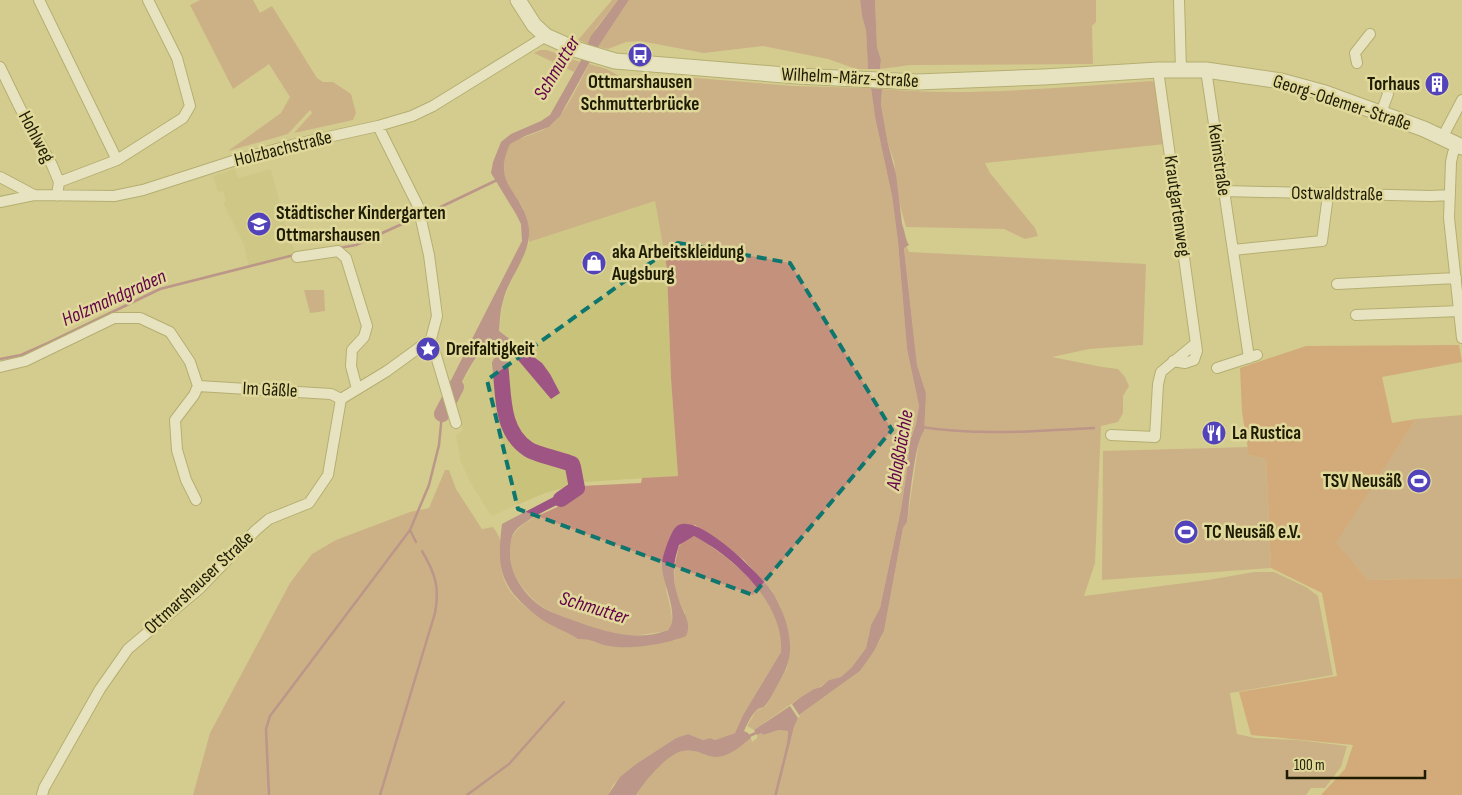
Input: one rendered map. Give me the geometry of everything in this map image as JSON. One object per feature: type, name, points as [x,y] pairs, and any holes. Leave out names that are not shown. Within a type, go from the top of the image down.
[{"type":"street","points":[[39,0],[117,160]]},
{"type":"street","points":[[57,196],[59,182],[117,160],[182,118],[190,106],[177,58],[148,0]]},
{"type":"street","points":[[518,0],[534,25],[546,36]]},
{"type":"street","points":[[1179,0],[1181,70]]},
{"type":"street","points":[[1357,64],[1355,54],[1370,34]]},
{"type":"street","name":"Wilhelm-März-Straße","points":[[546,36],[574,49],[606,59],[637,64],[796,76],[896,81],[983,80],[1158,70]]},
{"type":"street","name":"Holzbachstraße","points":[[0,202],[34,195],[114,196],[143,190],[236,160],[412,116],[433,106],[546,36]]},
{"type":"street","name":"Hohlweg","points":[[0,67],[52,165],[59,182]]},
{"type":"street","name":"Georg-Odemer-Straße","points":[[1158,70],[1206,70],[1260,77],[1300,86],[1424,129],[1460,146]]},
{"type":"street","name":"Krautgartenweg","points":[[1111,435],[1155,437],[1161,372],[1196,343],[1158,70]]},
{"type":"street","name":"Keimstraße","points":[[1206,70],[1233,250],[1253,356],[1217,368]]},
{"type":"street","points":[[1381,113],[1388,94],[1386,87]]},
{"type":"street","points":[[1442,138],[1462,100]]},
{"type":"street","points":[[378,126],[418,206],[429,255],[437,316],[431,339],[456,424]]},
{"type":"street","points":[[1460,146],[1453,153],[1451,162],[1450,234],[1462,338]]},
{"type":"street","points":[[0,177],[34,195]]},
{"type":"street","name":"Ostwaldstraße","points":[[1224,191],[1450,195]]},
{"type":"street","points":[[1233,250],[1322,241],[1328,194]]},
{"type":"street","points":[[296,257],[338,251],[346,258],[367,326],[364,337],[352,350],[351,366],[357,389]]},
{"type":"street","points":[[1337,284],[1456,278]]},
{"type":"street","points":[[1356,316],[1460,312]]},
{"type":"street","points":[[0,367],[25,361],[114,318],[140,318],[170,332],[190,362],[198,386],[194,395],[175,420],[177,450],[186,480],[196,500]]},
{"type":"street","points":[[341,399],[387,371],[431,339]]},
{"type":"street","name":"Im Gäßle","points":[[198,386],[331,394],[341,399]]},
{"type":"street","name":"Ottmarshauser Straße","points":[[42,795],[44,788],[100,689],[128,649],[199,589],[269,519],[309,503],[328,475],[341,399]]},
{"type":"highlighted area","points":[[678,243],[790,263],[892,430],[753,595],[518,509],[487,380]]},
{"type":"shaded area","points":[[200,0],[253,0],[260,13],[272,6],[317,78],[323,82],[333,82],[351,94],[356,113],[353,120],[294,133],[312,113],[310,110],[288,134],[228,151],[281,113],[290,97],[269,64],[233,89],[190,5]]},
{"type":"shaded area","points":[[612,0],[618,0],[596,28],[589,44],[578,40]]},
{"type":"shaded area","points":[[618,0],[629,0],[598,47],[560,116],[549,127],[510,144],[505,158],[504,170],[506,180],[526,216],[529,239],[527,248],[506,292],[501,308],[499,331],[542,363],[560,393],[551,399],[518,360],[500,343],[505,384],[500,385],[495,348],[492,342],[474,360],[453,399],[449,384],[522,241],[521,224],[491,173],[501,142],[511,134],[550,115],[580,62],[591,36]]},
{"type":"shaded area","points":[[629,0],[860,0],[866,29],[868,69],[856,69],[828,59],[763,46],[704,53],[640,41],[626,42],[608,49],[598,47]]},
{"type":"shaded area","points":[[860,0],[875,0],[877,47],[881,60],[880,69],[868,69],[866,30]]},
{"type":"shaded area","points":[[875,0],[1096,0],[1096,22],[1092,26],[1093,64],[911,65],[880,69],[881,60],[877,47]]},
{"type":"shaded area","points":[[540,50],[547,50],[580,62],[574,72],[534,53]]},
{"type":"shaded area","points":[[589,64],[607,69],[626,80],[640,83],[648,83],[671,76],[794,86],[871,88],[875,117],[892,196],[907,349],[919,406],[916,424],[910,441],[901,509],[880,608],[871,625],[866,648],[852,667],[841,677],[829,680],[814,689],[754,730],[747,726],[756,711],[766,706],[787,668],[790,652],[789,641],[781,608],[772,591],[744,560],[695,525],[679,525],[666,583],[672,622],[671,627],[660,632],[623,635],[602,631],[553,613],[535,601],[523,588],[510,563],[509,547],[514,534],[522,525],[571,500],[581,491],[581,486],[641,483],[642,478],[678,476],[671,379],[667,269],[655,201],[529,242],[526,216],[505,176],[503,164],[509,144],[549,127],[555,122],[571,98]]},
{"type":"shaded area","points":[[1152,81],[1157,85],[1165,144],[985,163],[990,173],[1035,228],[1038,236],[1025,239],[1004,229],[906,227],[899,202],[894,161],[888,144],[881,105],[882,89],[983,92]]},
{"type":"shaded area","points":[[871,88],[882,89],[881,105],[896,174],[902,224],[909,245],[904,248],[917,365],[926,393],[924,431],[915,459],[907,522],[903,528],[884,631],[874,651],[860,671],[799,715],[792,704],[814,689],[821,687],[829,680],[841,677],[852,667],[866,648],[871,625],[880,608],[901,509],[910,441],[916,424],[919,406],[907,349],[892,196],[875,117]]},
{"type":"shaded area","name":"Städtischer Kindergarten Ottmarshausen","points":[[235,169],[238,178],[271,169],[295,254],[249,267],[244,245],[223,203],[226,201],[223,191],[218,192],[213,176]]},
{"type":"shaded area","points":[[655,201],[667,269],[671,379],[678,476],[584,482],[545,493],[491,516],[470,482],[461,462],[456,436],[463,430],[453,399],[476,359],[485,347],[493,342],[505,384],[499,342],[518,360],[551,398],[550,374],[536,358],[499,331],[503,300],[529,242]]},
{"type":"shaded area","points":[[904,247],[907,247],[909,252],[1146,264],[1143,345],[1089,349],[1052,357],[1118,369],[1125,377],[1129,386],[1123,396],[1123,413],[1118,422],[1101,426],[1095,563],[1084,596],[1254,572],[1274,572],[1306,587],[1318,596],[1333,675],[1230,693],[1237,734],[1255,738],[1298,740],[1347,746],[1341,767],[1325,788],[1311,788],[1306,795],[777,795],[794,727],[800,717],[799,715],[860,671],[884,631],[903,528],[907,522],[926,393],[917,365]]},
{"type":"shaded area","points":[[304,290],[324,290],[325,311],[310,313]]},
{"type":"shaded area","points":[[1459,345],[1462,362],[1382,377],[1392,423],[1416,419],[1336,543],[1368,580],[1462,578],[1462,795],[1321,795],[1345,769],[1353,745],[1251,735],[1239,692],[1337,676],[1322,593],[1271,568],[1266,459],[1249,455],[1242,412],[1240,368],[1306,346]]},
{"type":"shaded area","name":"TSV Neusäß","points":[[1462,415],[1462,578],[1368,580],[1335,543],[1416,419]]},
{"type":"shaded area","name":"TC Neusäß e.V.","points":[[1249,447],[1249,455],[1266,459],[1271,568],[1102,580],[1103,451]]},
{"type":"shaded area","points":[[445,470],[449,470],[456,489],[482,529],[493,527],[497,534],[500,540],[503,577],[513,594],[524,606],[554,626],[589,640],[605,645],[626,647],[676,640],[685,613],[675,585],[675,562],[680,545],[685,540],[694,536],[716,550],[744,573],[767,601],[775,616],[780,634],[781,652],[743,715],[735,733],[715,740],[710,738],[703,740],[688,734],[676,738],[636,764],[613,785],[608,795],[193,795],[210,733],[290,583],[312,554],[336,540],[410,512],[429,508]]},
{"type":"shaded area","points":[[581,486],[581,491],[576,496],[528,520],[513,535],[510,552],[514,574],[521,586],[538,605],[559,615],[609,632],[645,635],[668,630],[671,624],[672,607],[662,561],[673,531],[684,524],[696,527],[711,535],[727,546],[756,573],[777,600],[786,621],[789,636],[790,653],[786,669],[767,704],[758,709],[744,731],[751,738],[732,752],[721,757],[690,751],[677,753],[657,769],[636,795],[608,795],[620,777],[636,764],[676,738],[688,734],[703,740],[710,738],[715,740],[735,733],[743,715],[781,652],[780,634],[774,616],[754,584],[725,556],[694,536],[679,545],[674,568],[676,590],[688,623],[686,636],[648,646],[617,647],[586,639],[578,639],[542,619],[525,606],[509,587],[504,577],[500,554],[502,524],[567,490]]},
{"type":"shaded area","points":[[790,706],[798,718],[777,795],[774,795],[787,743],[788,731],[779,730],[757,735],[754,730]]},
{"type":"shaded area","points":[[779,730],[788,731],[787,743],[774,795],[636,795],[656,769],[676,753],[690,751],[721,757],[732,752],[751,738],[752,742],[761,733],[763,735]]},
{"type":"waterway","name":"Holzmahdgraben","points":[[426,214],[497,180]]},
{"type":"waterway","name":"Holzmahdgraben","points":[[339,248],[356,245],[413,219]]},
{"type":"waterway","name":"Holzmahdgraben","points":[[0,359],[21,355],[160,289],[294,255]]},
{"type":"waterway","points":[[500,364],[505,411],[512,432],[531,451],[572,464]]},
{"type":"waterway","points":[[442,414],[456,387]]},
{"type":"waterway","points":[[269,795],[266,729],[270,716],[410,530],[429,485],[439,445],[442,414]]},
{"type":"waterway","points":[[921,427],[986,432],[1094,428]]},
{"type":"waterway","name":"Schmutter","points":[[561,499],[577,488],[573,467]]},
{"type":"waterway","points":[[410,530],[416,542]]},
{"type":"waterway","points":[[380,795],[435,613],[437,588],[433,573],[422,551]]},
{"type":"waterway","points":[[467,795],[509,764],[564,702]]},
{"type":"waterway","name":"Ablaßbächle","points":[[747,737],[758,732]]},
{"type":"place","name":"Ottmarshausen Schmutterbrücke","points":[[640,55]]},
{"type":"place","name":"Torhaus","points":[[1437,84]]},
{"type":"place","name":"Städtischer Kindergarten Ottmarshausen","points":[[259,224]]},
{"type":"place","name":"aka Arbeitskleidung Augsburg","points":[[594,263]]},
{"type":"place","name":"Dreifaltigkeit","points":[[428,349]]},
{"type":"place","name":"La Rustica","points":[[1214,433]]},
{"type":"place","name":"TSV Neusäß","points":[[1419,481]]},
{"type":"place","name":"TC Neusäß e.V.","points":[[1186,532]]}]
